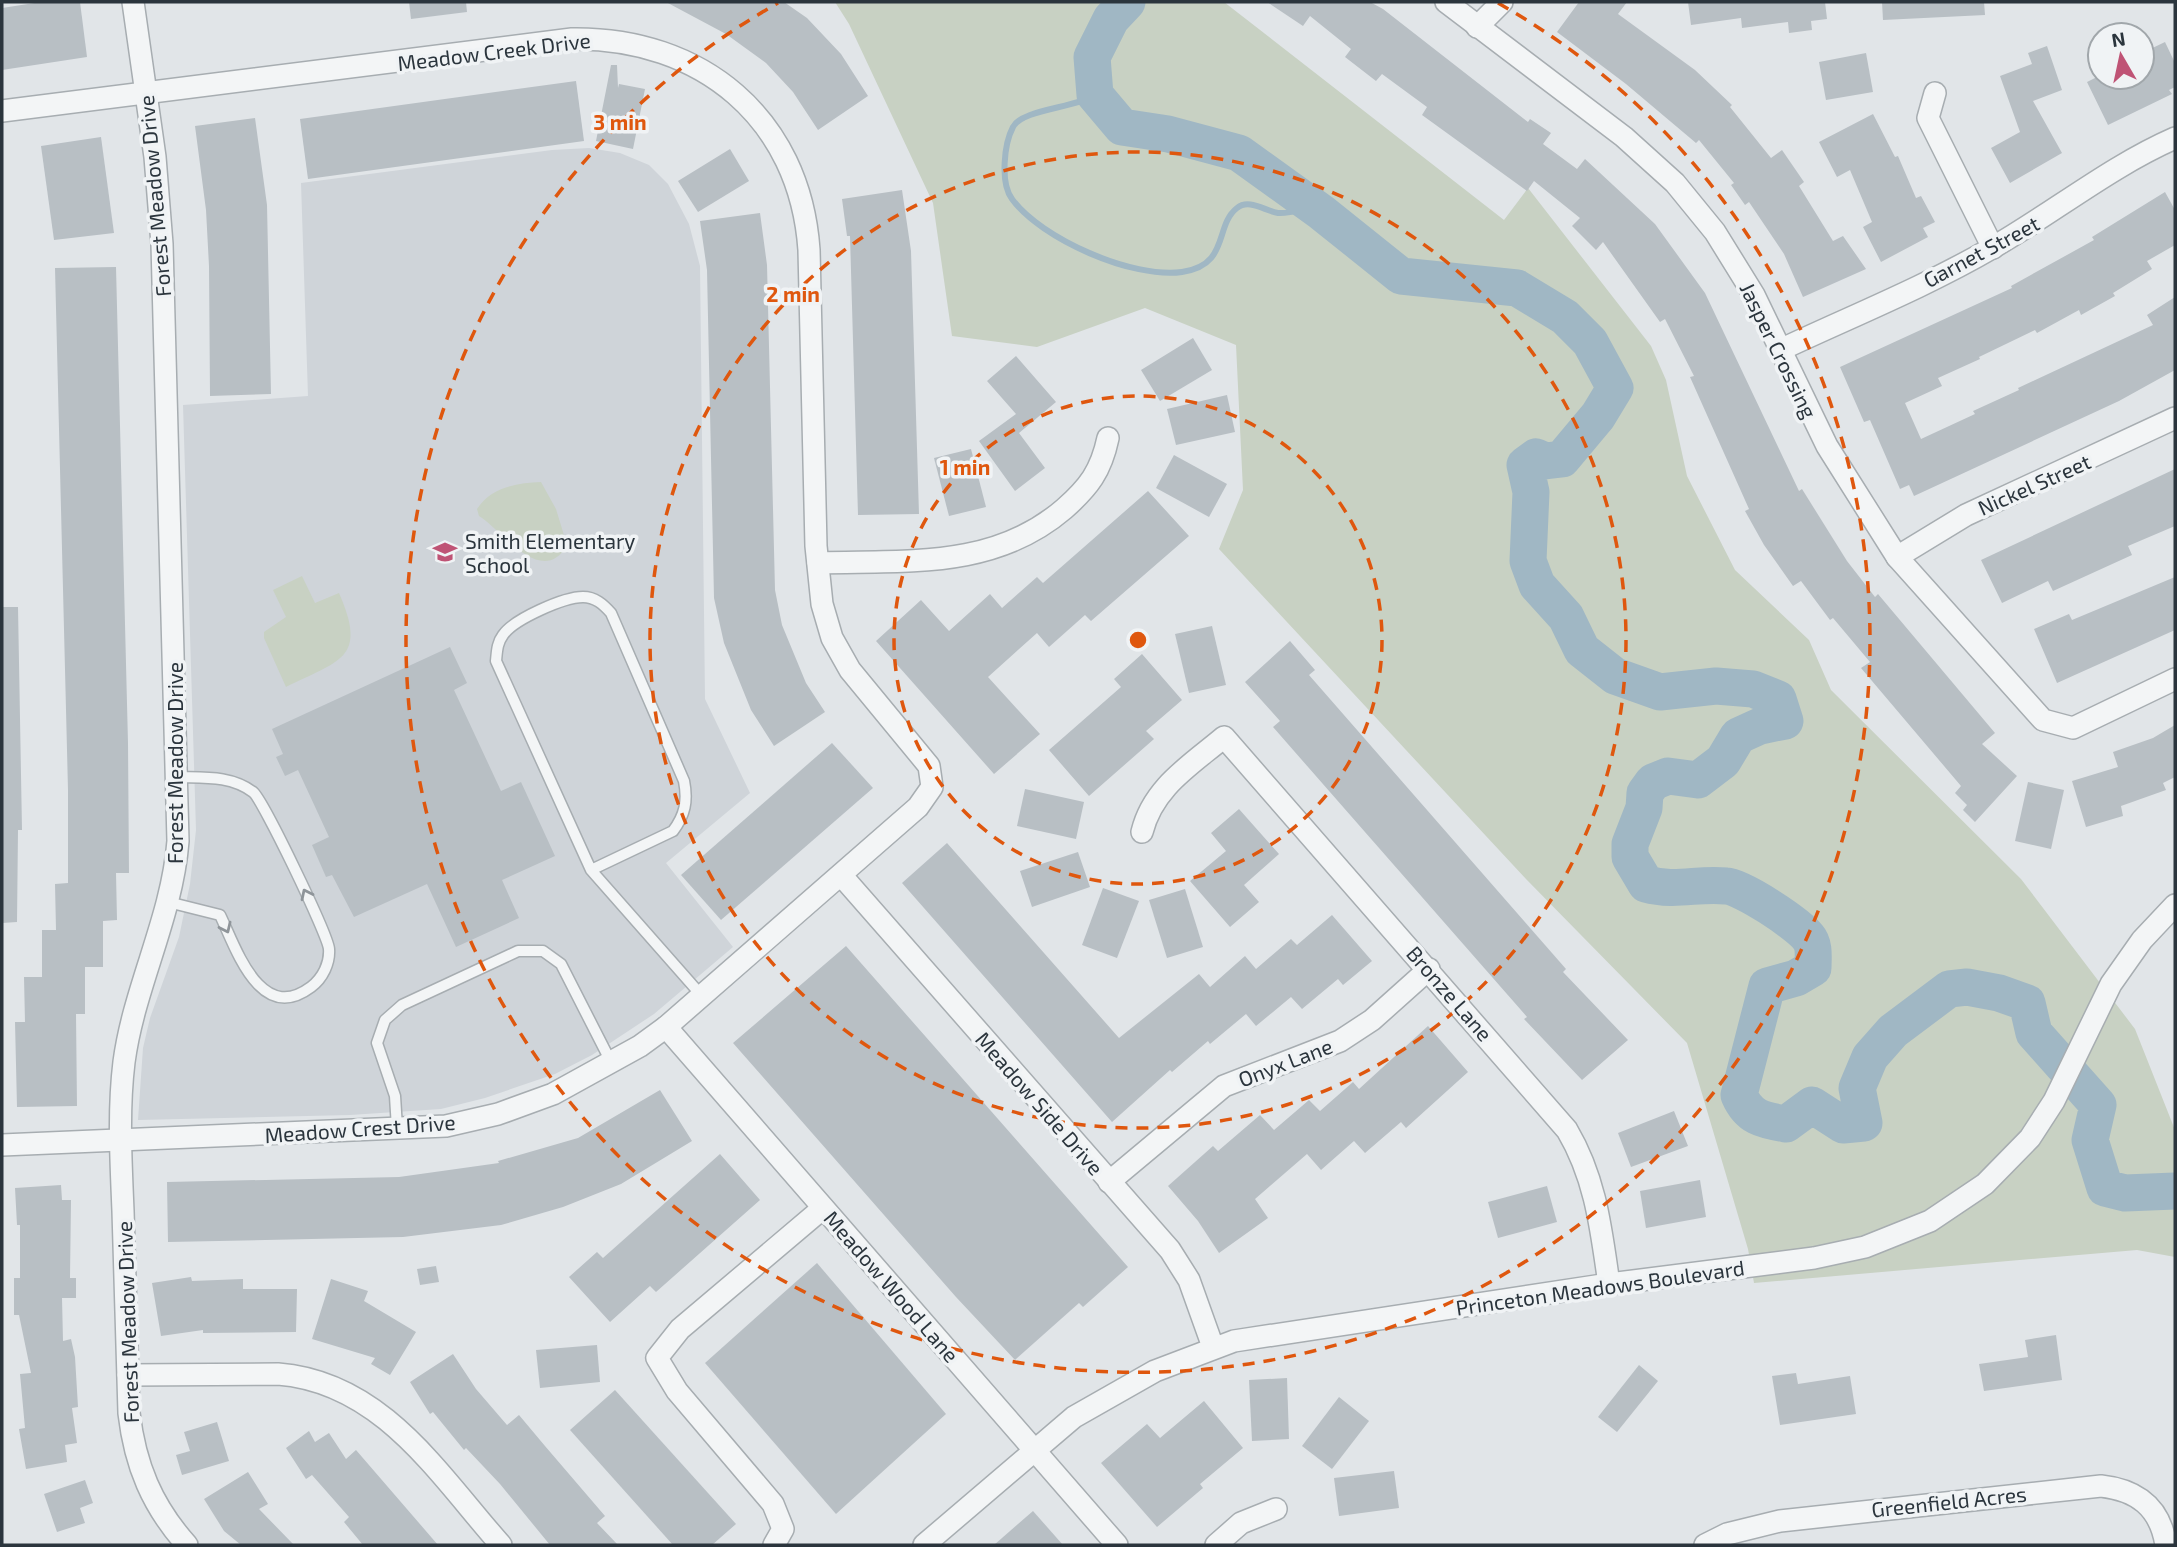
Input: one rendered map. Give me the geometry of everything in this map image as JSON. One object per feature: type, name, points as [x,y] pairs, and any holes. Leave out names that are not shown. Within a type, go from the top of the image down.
[{"type":"street","name":"Forest Meadow Drive","points":[[133,2],[162,244],[178,841],[168,902],[128,1042],[121,1142],[128,1375],[131,1433],[141,1473],[159,1508],[187,1545]]},
{"type":"street","name":"Jasper Crossing","points":[[1446,2],[1624,137],[1675,183],[1715,232],[1754,295],[1827,446],[1897,557],[2043,720],[2073,728],[2175,679]]},
{"type":"street","points":[[1477,27],[1502,2]]},
{"type":"street","name":"Meadow Creek Drive","points":[[2,111],[572,39],[616,39],[639,43],[680,58],[716,78],[745,102],[771,132],[784,155],[803,205],[809,250],[818,563],[826,621],[839,653],[865,691],[925,760],[933,782]]},
{"type":"street","points":[[1936,93],[1928,118],[1993,248]]},
{"type":"street","name":"Garnet Street","points":[[1780,350],[1993,248],[2150,149],[2175,138]]},
{"type":"street","name":"Nickel Street","points":[[1897,557],[1966,515],[2175,418]]},
{"type":"street","points":[[818,563],[957,558],[1006,545],[1039,528],[1088,488],[1103,462],[1108,439]]},
{"type":"street","name":"Bronze Lane","points":[[1142,832],[1146,815],[1161,791],[1224,737],[1557,1115],[1574,1142],[1596,1197],[1609,1284]]},
{"type":"street","name":"Meadow Crest Drive","points":[[2,1145],[446,1126],[498,1114],[553,1094],[612,1064],[666,1027],[918,807],[930,793],[933,782]]},
{"type":"street","name":"Meadow Side Drive","points":[[841,875],[1180,1264],[1199,1302],[1213,1347]]},
{"type":"street","name":"Princeton Meadows Boulevard","points":[[924,1545],[1074,1417],[1114,1391],[1213,1347],[1272,1333],[1609,1284],[1814,1258],[1888,1239],[1930,1222],[1968,1197],[2012,1159],[2030,1138],[2054,1101],[2087,1031],[2125,961],[2175,905]]},
{"type":"street","name":"Onyx Lane","points":[[1109,1182],[1224,1086],[1340,1041],[1372,1020],[1429,969]]},
{"type":"street","name":"Meadow Wood Lane","points":[[666,1027],[1118,1545]]},
{"type":"street","points":[[774,1545],[783,1529],[782,1519],[773,1504],[677,1391],[657,1358],[680,1329],[823,1208]]},
{"type":"street","points":[[128,1375],[278,1374],[317,1379],[342,1389],[392,1423],[501,1545]]},
{"type":"street","name":"Greenfield Acres","points":[[1705,1545],[1727,1534],[1780,1521],[2101,1486],[2132,1492],[2143,1499],[2160,1522],[2166,1545]]},
{"type":"street","points":[[1216,1545],[1241,1522],[1276,1508]]},
{"type":"lane","points":[[591,870],[673,831],[681,820],[687,794],[684,781],[611,613],[604,605],[584,597],[563,600],[509,627],[497,649],[496,661],[591,870],[702,996]]},
{"type":"lane","points":[[168,902],[220,915],[250,978],[272,994],[300,993],[321,976],[327,964],[326,936],[257,794],[226,779],[176,778]]},
{"type":"lane","points":[[397,1128],[394,1096],[377,1042],[385,1020],[402,1005],[518,951],[543,951],[561,964],[612,1064]]},
{"type":"shaded area","name":"Smith Elementary School","points":[[589,148],[620,153],[649,165],[668,184],[689,224],[700,266],[705,699],[750,793],[666,863],[733,947],[654,1014],[592,1055],[555,1074],[485,1098],[441,1109],[350,1115],[138,1120],[143,1048],[150,1018],[179,937],[190,884],[196,830],[183,405],[308,396],[301,183],[552,150]]},
{"type":"green space","points":[[835,2],[1224,2],[1504,220],[1528,188],[1651,346],[1666,380],[1687,476],[1735,570],[1809,640],[1831,690],[2021,879],[2135,1029],[2175,1130],[2175,1257],[2137,1250],[1754,1283],[1748,1249],[1687,1043],[1526,879],[1219,549],[1243,490],[1236,345],[1145,308],[1037,347],[952,336],[933,203],[849,24]]},
{"type":"green space","points":[[541,482],[556,509],[567,545],[557,557],[546,561],[521,552],[479,516],[477,509],[497,491],[514,485]]},
{"type":"green space","points":[[302,576],[315,603],[339,593],[351,632],[344,655],[334,663],[286,687],[264,638],[264,632],[286,617],[273,590]]},
{"type":"building","points":[[41,2],[80,2],[87,57],[2,70],[2,8]]},
{"type":"building","points":[[409,2],[466,2],[467,12],[411,19]]},
{"type":"building","points":[[666,2],[784,2],[807,18],[841,54],[868,96],[818,130],[793,92],[766,63],[726,34]]},
{"type":"building","points":[[1267,2],[1370,2],[1383,9],[1528,122],[1530,119],[1551,133],[1543,144],[1577,169],[1585,159],[1655,224],[1705,293],[1799,491],[1802,489],[1847,561],[1875,597],[1878,594],[1995,733],[1982,744],[2017,776],[1975,822],[1963,810],[1967,805],[1955,793],[1961,786],[1861,668],[1870,662],[1833,618],[1830,620],[1801,581],[1793,586],[1764,545],[1745,511],[1749,509],[1690,377],[1694,376],[1665,319],[1660,322],[1603,242],[1596,250],[1572,226],[1580,218],[1534,181],[1527,191],[1422,115],[1427,107],[1382,74],[1376,81],[1345,57],[1351,49],[1310,16],[1303,26]]},
{"type":"building","points":[[1579,2],[1627,2],[1618,14],[1695,70],[1732,105],[1730,107],[1771,158],[1782,150],[1804,182],[1799,186],[1833,241],[1843,236],[1866,269],[1803,297],[1784,254],[1749,202],[1745,205],[1731,185],[1734,183],[1699,140],[1696,143],[1626,84],[1557,32]]},
{"type":"building","points":[[1688,2],[1825,2],[1827,19],[1811,21],[1812,30],[1789,33],[1788,22],[1742,28],[1741,18],[1691,25]]},
{"type":"building","points":[[1882,2],[1984,2],[1985,15],[1883,20]]},
{"type":"building","points":[[2165,42],[2175,63],[2175,87],[2169,90],[2172,94],[2108,125],[2091,91],[2156,91],[2156,46]]},
{"type":"building","points":[[2047,46],[2062,90],[2033,101],[2062,153],[2010,183],[1991,148],[2020,132],[2000,76],[2032,64],[2028,53]]},
{"type":"building","points":[[1866,53],[1873,92],[1826,100],[1819,62]]},
{"type":"building","points":[[611,65],[617,65],[618,88],[619,84],[645,89],[633,149],[596,141]]},
{"type":"building","points":[[576,81],[584,141],[308,179],[300,119]]},
{"type":"building","points":[[1873,114],[1895,157],[1898,156],[1916,198],[1921,196],[1935,222],[1923,228],[1928,237],[1881,262],[1863,227],[1872,222],[1850,170],[1837,177],[1819,142]]},
{"type":"building","points":[[255,118],[267,205],[271,394],[210,396],[206,210],[195,126]]},
{"type":"building","points":[[101,137],[114,233],[54,240],[41,146]]},
{"type":"building","points":[[730,149],[749,181],[698,212],[678,181]]},
{"type":"building","points":[[902,190],[911,251],[919,514],[858,515],[850,236],[847,236],[842,199]]},
{"type":"building","points":[[2165,192],[2175,210],[2175,245],[2147,261],[2152,269],[2113,293],[2115,296],[2081,315],[2079,310],[2037,333],[2035,330],[1979,357],[1980,359],[1938,378],[1942,386],[1905,403],[1921,439],[1975,414],[1973,411],[2019,390],[2018,388],[2153,325],[2147,315],[2175,297],[2175,370],[2119,401],[1914,496],[1909,485],[1900,489],[1870,420],[1864,422],[1840,367],[2012,288],[2011,286],[2094,240],[2092,237]]},
{"type":"building","points":[[760,213],[767,265],[775,590],[782,625],[806,683],[825,712],[774,746],[751,710],[724,643],[714,598],[707,270],[700,221]]},
{"type":"building","points":[[116,267],[129,873],[116,873],[117,920],[103,921],[103,967],[85,967],[85,1014],[76,1014],[77,1106],[17,1107],[15,1022],[25,1022],[24,977],[42,977],[42,930],[56,930],[55,884],[68,883],[55,268]]},
{"type":"building","points":[[1193,338],[1212,370],[1160,401],[1141,370]]},
{"type":"building","points":[[1016,356],[1056,402],[1019,433],[1045,468],[1015,491],[979,441],[1016,414],[987,381]]},
{"type":"building","points":[[1227,395],[1235,432],[1176,445],[1167,409]]},
{"type":"building","points":[[971,449],[986,507],[949,516],[934,458]]},
{"type":"building","points":[[1174,455],[1227,484],[1209,517],[1156,488]]},
{"type":"building","points":[[2175,469],[2175,526],[2128,546],[2132,555],[2053,591],[2048,581],[2002,603],[1981,560]]},
{"type":"building","points":[[1148,491],[1189,536],[1091,621],[1085,615],[1049,647],[1037,633],[988,677],[1040,734],[994,774],[876,641],[921,600],[949,631],[990,594],[1002,608],[1037,577],[1043,583]]},
{"type":"building","points":[[2175,577],[2175,630],[2057,683],[2034,629],[2069,614],[2072,620]]},
{"type":"building","points":[[2,607],[18,607],[22,830],[18,830],[17,922],[2,923]]},
{"type":"building","points":[[1212,626],[1226,685],[1189,693],[1175,634]]},
{"type":"building","points":[[1290,641],[1315,670],[1309,675],[1566,969],[1563,972],[1628,1040],[1582,1080],[1524,1019],[1527,1017],[1273,727],[1280,721],[1245,682]]},
{"type":"building","points":[[450,647],[467,683],[454,690],[501,791],[521,782],[555,856],[502,880],[519,918],[456,947],[427,884],[354,917],[332,875],[326,877],[312,845],[329,837],[298,770],[285,776],[276,757],[283,754],[272,729]]},
{"type":"building","points":[[1142,654],[1182,700],[1146,731],[1154,739],[1089,796],[1049,750],[1121,687],[1114,679]]},
{"type":"building","points":[[2175,725],[2175,777],[2163,783],[2166,790],[2121,806],[2123,816],[2086,827],[2072,781],[2118,767],[2113,752],[2153,738]]},
{"type":"building","points":[[832,743],[873,788],[721,920],[681,875]]},
{"type":"building","points":[[2028,782],[2064,790],[2051,849],[2015,841]]},
{"type":"building","points":[[1025,789],[1084,802],[1076,839],[1017,826]]},
{"type":"building","points":[[1239,809],[1279,854],[1244,885],[1259,902],[1230,927],[1190,881],[1226,851],[1211,833]]},
{"type":"building","points":[[947,843],[1119,1038],[1199,974],[1210,987],[1245,956],[1256,969],[1291,939],[1297,945],[1332,915],[1372,961],[1343,985],[1338,979],[1302,1009],[1291,997],[1256,1026],[1246,1014],[1210,1044],[1208,1041],[1172,1072],[1170,1070],[1112,1122],[902,883]]},
{"type":"building","points":[[1078,852],[1090,887],[1032,907],[1020,871]]},
{"type":"building","points":[[1103,888],[1139,901],[1117,958],[1082,945]]},
{"type":"building","points":[[1185,889],[1203,947],[1167,958],[1149,900]]},
{"type":"building","points":[[846,946],[1128,1267],[1083,1307],[1079,1303],[1015,1360],[956,1297],[733,1043]]},
{"type":"building","points":[[1428,1026],[1468,1072],[1406,1128],[1401,1122],[1365,1153],[1354,1141],[1321,1170],[1307,1154],[1255,1199],[1268,1218],[1219,1253],[1198,1221],[1168,1186],[1213,1146],[1218,1151],[1260,1115],[1274,1130],[1309,1100],[1320,1111],[1353,1082],[1359,1089]]},
{"type":"building","points":[[660,1090],[692,1141],[621,1184],[563,1207],[501,1225],[403,1237],[168,1242],[167,1182],[399,1177],[499,1163],[498,1161],[578,1138]]},
{"type":"building","points":[[1674,1111],[1688,1146],[1631,1167],[1618,1133]]},
{"type":"building","points":[[720,1154],[760,1200],[656,1292],[650,1286],[610,1322],[569,1277],[597,1252],[603,1258]]},
{"type":"building","points":[[1700,1180],[1706,1217],[1646,1228],[1640,1191]]},
{"type":"building","points":[[61,1185],[62,1200],[71,1200],[70,1278],[76,1278],[76,1298],[62,1298],[63,1341],[71,1339],[75,1357],[78,1407],[72,1408],[77,1443],[65,1445],[67,1462],[26,1469],[19,1429],[25,1428],[20,1374],[31,1373],[19,1315],[14,1315],[14,1278],[20,1278],[20,1225],[17,1225],[15,1188]]},
{"type":"building","points":[[1547,1186],[1557,1222],[1498,1238],[1488,1202]]},
{"type":"building","points":[[817,1263],[946,1414],[836,1514],[705,1363]]},
{"type":"building","points":[[436,1266],[439,1282],[420,1285],[417,1269]]},
{"type":"building","points":[[191,1277],[192,1281],[243,1279],[243,1289],[297,1289],[296,1332],[203,1333],[203,1330],[161,1336],[152,1283]]},
{"type":"building","points":[[331,1279],[368,1291],[364,1301],[416,1332],[390,1375],[371,1364],[375,1358],[312,1339]]},
{"type":"building","points":[[2056,1335],[2062,1380],[1984,1391],[1979,1364],[2028,1357],[2025,1340]]},
{"type":"building","points":[[597,1345],[600,1382],[540,1388],[536,1350]]},
{"type":"building","points":[[453,1354],[476,1389],[507,1425],[519,1415],[605,1516],[597,1523],[618,1545],[550,1545],[500,1484],[466,1448],[464,1450],[433,1412],[430,1414],[410,1382]]},
{"type":"building","points":[[1639,1365],[1658,1381],[1617,1432],[1598,1417]]},
{"type":"building","points":[[1796,1373],[1798,1384],[1850,1376],[1856,1414],[1780,1425],[1772,1376]]},
{"type":"building","points":[[1287,1378],[1289,1439],[1252,1441],[1249,1380]]},
{"type":"building","points":[[615,1390],[736,1524],[712,1545],[673,1545],[570,1430]]},
{"type":"building","points":[[1339,1397],[1369,1421],[1332,1469],[1302,1446]]},
{"type":"building","points":[[1204,1401],[1243,1448],[1200,1484],[1203,1488],[1157,1527],[1101,1463],[1147,1424],[1160,1438]]},
{"type":"building","points":[[217,1422],[229,1461],[182,1475],[176,1455],[190,1451],[184,1432]]},
{"type":"building","points":[[309,1431],[315,1442],[329,1433],[346,1459],[356,1450],[438,1545],[363,1545],[344,1522],[349,1517],[312,1475],[306,1479],[286,1448]]},
{"type":"building","points":[[1394,1471],[1399,1508],[1339,1516],[1334,1478]]},
{"type":"building","points":[[248,1472],[268,1504],[259,1509],[294,1545],[241,1545],[224,1531],[204,1499]]},
{"type":"building","points":[[85,1480],[93,1503],[80,1508],[85,1523],[57,1532],[44,1494]]},
{"type":"building","points":[[1033,1511],[1063,1545],[994,1545]]},
{"type":"waterway","points":[[1127,2],[1111,19],[1092,57],[1095,95],[1122,127],[1168,134],[1239,153],[1321,212],[1401,276],[1517,288],[1565,317],[1590,342],[1615,388],[1598,416],[1562,459],[1545,461],[1536,457],[1525,465],[1531,492],[1528,561],[1537,585],[1566,617],[1582,650],[1615,676],[1660,692],[1716,686],[1753,689],[1778,699],[1785,721],[1760,726],[1738,736],[1723,761],[1698,780],[1668,776],[1653,782],[1645,793],[1644,808],[1630,844],[1630,857],[1646,884],[1667,887],[1715,885],[1734,888],[1782,915],[1802,931],[1812,944],[1813,968],[1796,978],[1767,986],[1739,1095],[1747,1109],[1758,1117],[1786,1124],[1812,1105],[1843,1125],[1864,1123],[1857,1088],[1870,1057],[1893,1031],[1949,989],[1967,987],[1999,993],[2027,1003],[2034,1033],[2098,1105],[2090,1140],[2105,1188],[2125,1193],[2175,1191]]},
{"type":"waterway","points":[[1095,95],[1027,116],[1013,127],[1007,143],[1005,174],[1012,199],[1026,214],[1066,242],[1114,263],[1162,273],[1182,272],[1208,262],[1219,244],[1230,216],[1242,205],[1282,213],[1314,207]]},
{"type":"place","name":"Smith Elementary School","points":[[445,552]]}]
